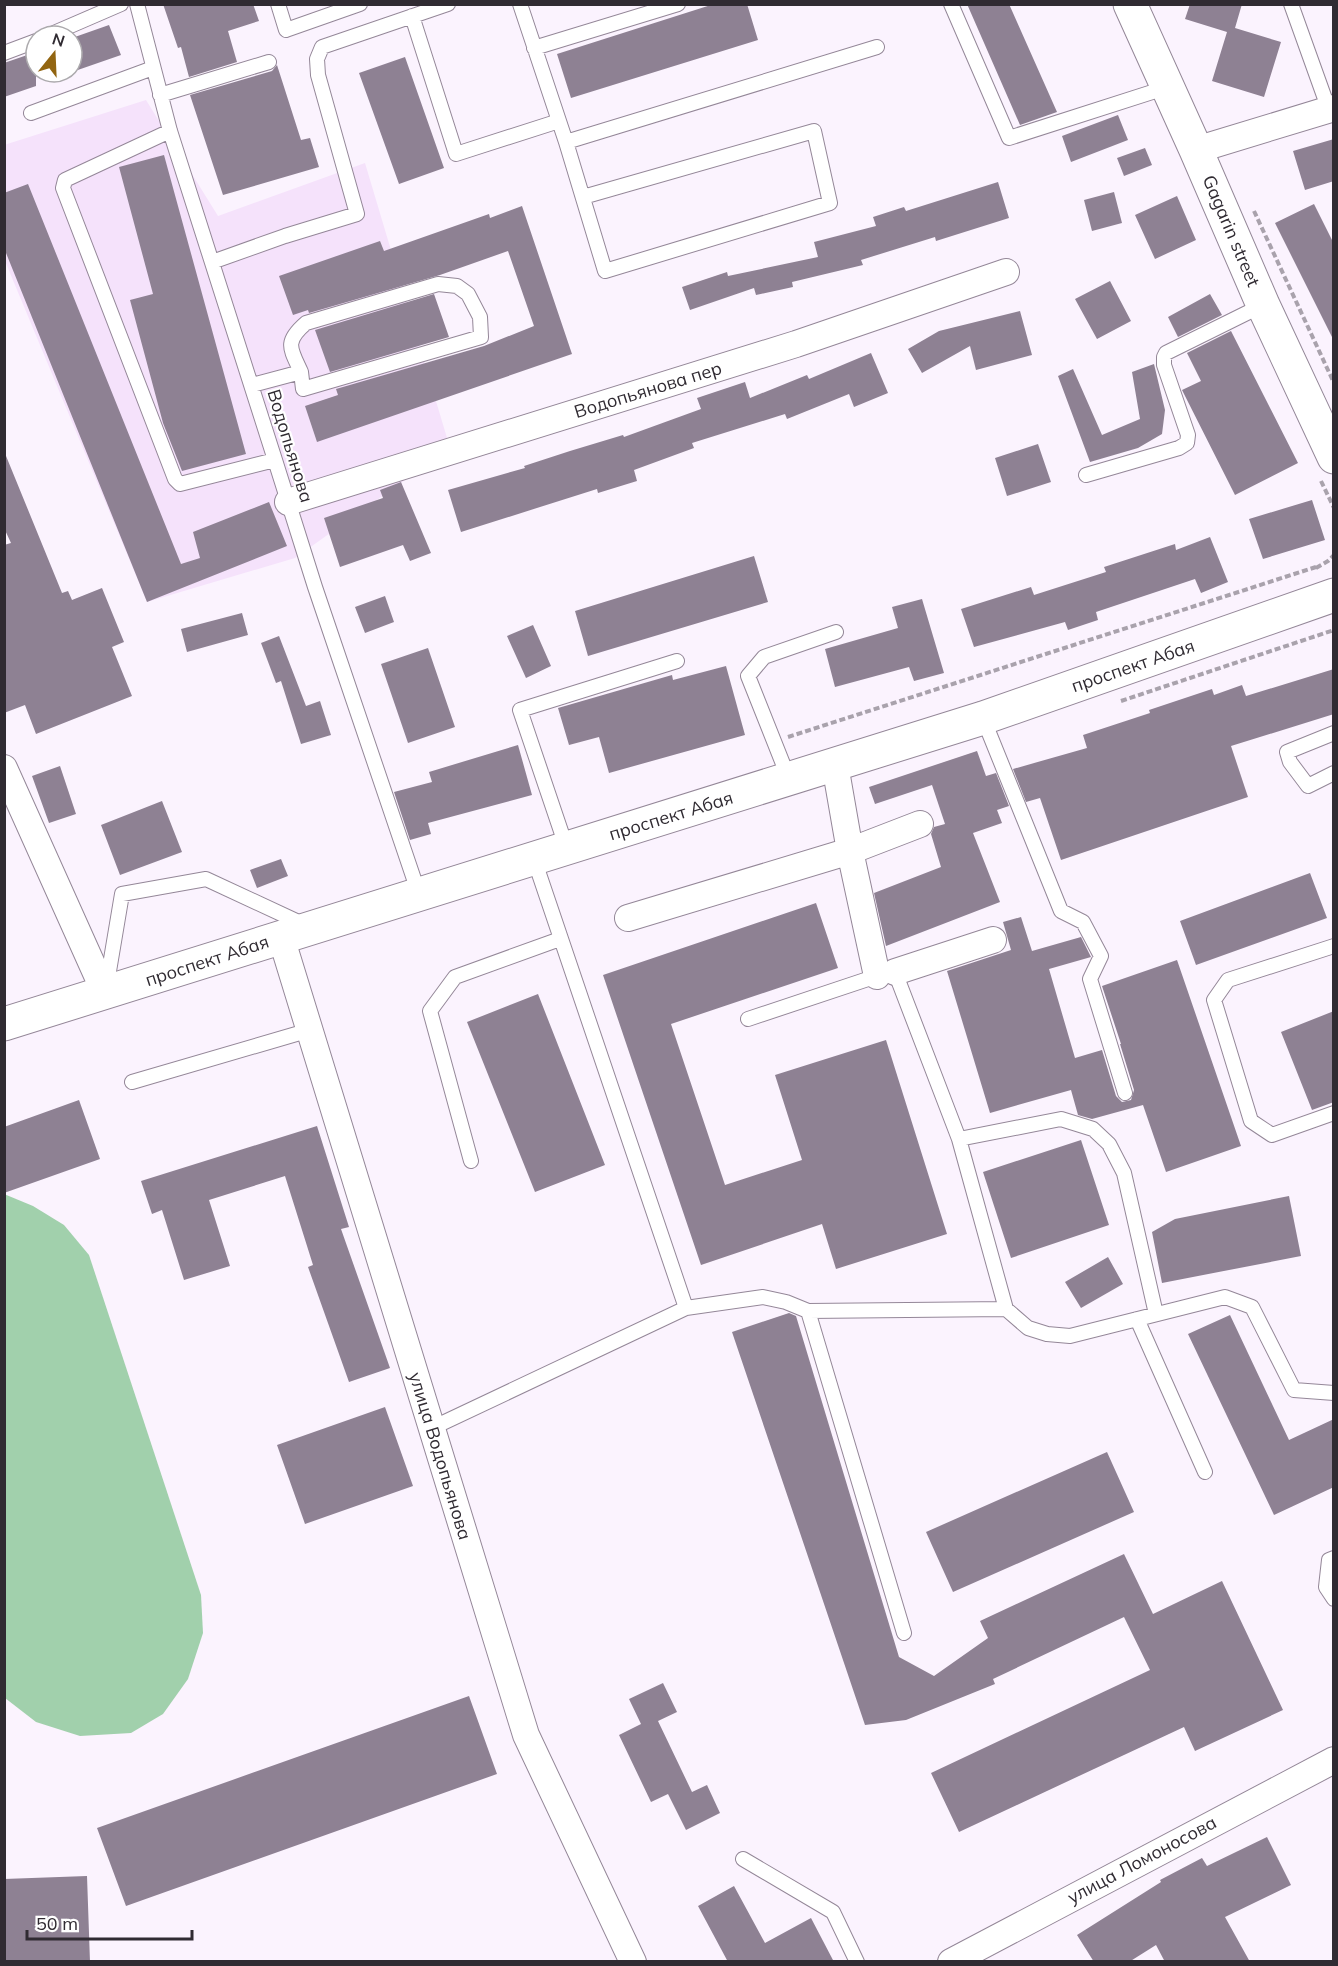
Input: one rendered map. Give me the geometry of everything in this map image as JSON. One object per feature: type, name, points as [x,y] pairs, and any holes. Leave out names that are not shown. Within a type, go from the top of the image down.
[{"type":"main road","name":"Gagarin street","points":[[1130,4],[1263,305],[1334,457]]},
{"type":"main road","name":"проспект Абая","points":[[4,1024],[420,896],[983,718],[1334,596]]},
{"type":"street","points":[[1196,150],[1331,109]]},
{"type":"street","name":"Водопьянова пер","points":[[288,502],[796,344],[1006,272]]},
{"type":"street","points":[[835,765],[850,851],[886,974],[993,939]]},
{"type":"street","points":[[4,768],[105,993]]},
{"type":"street","points":[[628,918],[850,851],[920,824]]},
{"type":"street","name":"улица Водопьянова","points":[[281,938],[526,1735],[633,1962]]},
{"type":"street","name":"улица Ломоносова","points":[[951,1962],[1334,1760]]},
{"type":"lane","points":[[75,24],[121,4]]},
{"type":"lane","name":"Водопьянова","points":[[137,4],[170,130],[288,502],[420,896]]},
{"type":"lane","points":[[278,4],[286,30],[360,4]]},
{"type":"lane","points":[[212,262],[357,214],[318,75],[317,59],[322,47],[448,4]]},
{"type":"lane","points":[[520,4],[566,142],[605,271],[830,203],[814,131],[583,197]]},
{"type":"lane","points":[[534,48],[678,4]]},
{"type":"lane","points":[[951,4],[1009,138],[1168,87]]},
{"type":"lane","points":[[1291,5],[1331,109]]},
{"type":"lane","points":[[412,16],[456,154],[559,121]]},
{"type":"lane","points":[[4,53],[24,46]]},
{"type":"lane","points":[[566,142],[877,47]]},
{"type":"lane","points":[[160,94],[269,62]]},
{"type":"lane","points":[[32,113],[153,68]]},
{"type":"lane","points":[[170,130],[65,180],[63,188],[175,478],[180,484],[275,460]]},
{"type":"lane","points":[[438,284],[457,286],[468,294],[480,317],[481,337],[303,389],[301,372],[291,350],[294,334],[306,324],[438,284]]},
{"type":"lane","points":[[1086,475],[1179,448],[1187,443],[1188,435],[1164,365],[1166,352],[1263,305]]},
{"type":"lane","points":[[252,385],[301,372]]},
{"type":"lane","points":[[789,779],[748,676],[764,657],[836,632]]},
{"type":"lane","points":[[567,849],[520,710],[677,661]]},
{"type":"lane","points":[[983,718],[1061,911],[1083,922],[1101,957],[1090,979],[1125,1093]]},
{"type":"lane","points":[[1334,733],[1287,752],[1290,762],[1308,786],[1334,773]]},
{"type":"lane","points":[[534,860],[686,1308]]},
{"type":"lane","points":[[105,993],[122,894],[206,879],[312,928]]},
{"type":"lane","points":[[471,1161],[430,1011],[455,976],[560,939]]},
{"type":"lane","points":[[1334,946],[1228,980],[1214,1000],[1251,1120],[1272,1135],[1334,1113]]},
{"type":"lane","points":[[748,1019],[886,974],[959,1139],[1006,1309],[1028,1328],[1047,1334],[1070,1335],[1225,1297],[1252,1307],[1294,1390],[1334,1393]]},
{"type":"lane","points":[[132,1082],[309,1030]]},
{"type":"lane","points":[[959,1139],[1061,1119],[1093,1129],[1109,1144],[1124,1173],[1156,1314]]},
{"type":"lane","points":[[432,1428],[686,1308],[763,1297],[786,1302],[808,1311],[1006,1309]]},
{"type":"lane","points":[[808,1311],[904,1633]]},
{"type":"lane","points":[[1137,1319],[1205,1472]]},
{"type":"lane","points":[[1334,1558],[1329,1560],[1326,1587],[1334,1599]]},
{"type":"lane","points":[[743,1859],[833,1912],[857,1962]]},
{"type":"path","points":[[1252,205],[1334,383]]},
{"type":"path","points":[[774,741],[1316,567]]},
{"type":"path","points":[[1118,702],[1334,630]]},
{"type":"shaded area","points":[[146,100],[218,216],[365,163],[450,448],[295,558],[147,602],[5,261],[4,145]]},
{"type":"green space","points":[[4,1194],[33,1206],[64,1225],[89,1255],[201,1595],[203,1633],[188,1679],[163,1714],[131,1733],[80,1736],[36,1722],[5,1698]]},
{"type":"building","points":[[163,4],[253,4],[259,21],[228,31],[237,62],[189,77],[181,47],[178,48]]},
{"type":"building","points":[[714,4],[747,4],[758,40],[571,98],[557,54]]},
{"type":"building","points":[[967,4],[1009,4],[1057,112],[1020,125]]},
{"type":"building","points":[[1190,4],[1242,4],[1235,28],[1281,42],[1264,97],[1212,81],[1227,32],[1185,19]]},
{"type":"building","points":[[109,25],[121,55],[84,68],[84,34]]},
{"type":"building","points":[[24,56],[24,84],[36,84],[36,86],[4,97],[4,63]]},
{"type":"building","points":[[405,57],[444,168],[399,184],[359,73]]},
{"type":"building","points":[[277,65],[301,140],[310,138],[319,167],[223,195],[190,95],[272,71]]},
{"type":"building","points":[[1118,115],[1128,140],[1071,162],[1062,136]]},
{"type":"building","points":[[1334,139],[1334,181],[1305,190],[1293,151]]},
{"type":"building","points":[[1145,148],[1152,165],[1124,176],[1117,158]]},
{"type":"building","points":[[164,155],[246,454],[182,471],[163,423],[130,300],[153,294],[119,167]]},
{"type":"building","points":[[998,182],[1009,218],[936,241],[935,237],[861,260],[863,265],[792,282],[793,287],[756,295],[754,288],[690,310],[682,287],[727,272],[728,276],[818,257],[814,242],[876,226],[873,217],[904,207],[906,211]]},
{"type":"building","points":[[28,184],[181,564],[200,558],[193,532],[269,502],[287,546],[147,602],[4,248],[4,193]]},
{"type":"building","points":[[1114,192],[1122,223],[1092,231],[1084,200]]},
{"type":"building","points":[[1177,196],[1196,240],[1155,259],[1135,215]]},
{"type":"building","points":[[1314,204],[1334,244],[1334,341],[1275,223]]},
{"type":"building","points":[[522,206],[572,354],[317,442],[305,406],[338,395],[336,389],[484,346],[534,326],[508,251],[440,275],[309,313],[308,310],[293,315],[279,276],[380,241],[384,251],[489,214],[490,218]]},
{"type":"building","points":[[1110,281],[1131,321],[1097,339],[1075,299]]},
{"type":"building","points":[[434,294],[449,337],[330,372],[315,330]]},
{"type":"building","points":[[1210,294],[1222,315],[1178,337],[1168,317]]},
{"type":"building","points":[[1020,311],[1032,355],[976,370],[970,346],[922,373],[908,349],[939,331]]},
{"type":"building","points":[[1231,331],[1298,463],[1235,495],[1182,390],[1201,381],[1187,353]]},
{"type":"building","points":[[871,353],[888,393],[854,407],[849,394],[787,419],[785,414],[692,443],[694,448],[634,470],[637,481],[598,493],[597,489],[461,532],[448,490],[525,468],[524,466],[623,435],[624,437],[701,409],[697,398],[745,382],[750,398],[807,375],[809,379]]},
{"type":"building","points":[[1154,364],[1165,410],[1162,434],[1138,448],[1090,462],[1058,376],[1073,369],[1102,435],[1140,419],[1132,372]]},
{"type":"building","points":[[1038,444],[1051,482],[1007,496],[995,458]]},
{"type":"building","points":[[4,451],[62,593],[68,591],[72,600],[102,588],[124,642],[112,647],[132,696],[36,734],[25,705],[4,713],[4,545],[11,543],[4,528]]},
{"type":"building","points":[[401,482],[431,553],[410,561],[403,545],[340,567],[324,518],[383,498],[380,490]]},
{"type":"building","points":[[1312,500],[1325,540],[1263,559],[1249,519]]},
{"type":"building","points":[[1210,537],[1228,582],[1201,593],[1195,579],[1096,612],[1098,620],[1068,630],[1065,622],[974,647],[961,609],[1031,587],[1034,595],[1106,572],[1104,567],[1175,544],[1176,550]]},
{"type":"building","points":[[754,556],[768,602],[588,656],[575,611]]},
{"type":"building","points":[[385,596],[394,622],[365,633],[355,607]]},
{"type":"building","points":[[922,599],[944,673],[914,681],[909,667],[835,687],[825,649],[898,628],[892,607]]},
{"type":"building","points":[[242,613],[248,635],[187,652],[181,629]]},
{"type":"building","points":[[533,625],[551,666],[526,678],[507,636]]},
{"type":"building","points":[[279,636],[306,706],[320,701],[331,735],[301,744],[281,681],[276,683],[261,643]]},
{"type":"building","points":[[428,648],[455,727],[408,743],[381,664]]},
{"type":"building","points":[[726,666],[745,735],[609,773],[599,737],[569,745],[558,708],[672,675],[673,680]]},
{"type":"building","points":[[1334,669],[1334,714],[1231,746],[1248,797],[1061,860],[1040,798],[1026,802],[1013,769],[1087,748],[1083,735],[1212,689],[1214,695],[1242,685],[1246,696]]},
{"type":"building","points":[[518,745],[532,795],[428,823],[431,834],[410,840],[394,792],[432,782],[429,772]]},
{"type":"building","points":[[977,751],[986,776],[996,773],[1009,806],[997,810],[1002,823],[973,833],[1000,902],[886,946],[874,893],[941,867],[931,834],[934,827],[945,824],[932,785],[875,804],[869,787]]},
{"type":"building","points":[[60,766],[76,814],[49,823],[32,776]]},
{"type":"building","points":[[162,801],[182,852],[120,875],[101,825]]},
{"type":"building","points":[[281,859],[288,876],[257,888],[250,870]]},
{"type":"building","points":[[1310,873],[1327,918],[1196,965],[1180,921]]},
{"type":"building","points":[[816,903],[838,968],[671,1024],[725,1185],[802,1160],[775,1075],[886,1040],[947,1234],[836,1269],[822,1224],[701,1265],[603,975]]},
{"type":"building","points":[[1021,917],[1032,951],[1081,937],[1091,957],[1049,969],[1075,1058],[1102,1050],[1116,1096],[1122,1102],[1131,1100],[1134,1090],[1102,986],[1177,960],[1241,1146],[1166,1172],[1143,1105],[1092,1119],[1078,1115],[1071,1090],[990,1113],[947,971],[1011,950],[1003,922]]},
{"type":"building","points":[[538,994],[605,1165],[535,1192],[467,1022]]},
{"type":"building","points":[[1334,1011],[1334,1102],[1312,1110],[1281,1032]]},
{"type":"building","points":[[79,1100],[100,1159],[4,1193],[4,1127]]},
{"type":"building","points":[[317,1126],[349,1227],[341,1229],[390,1368],[349,1382],[308,1267],[313,1265],[285,1176],[209,1200],[230,1266],[184,1280],[162,1210],[152,1214],[141,1181]]},
{"type":"building","points":[[1081,1140],[1109,1225],[1011,1258],[983,1172]]},
{"type":"building","points":[[1289,1196],[1301,1256],[1162,1283],[1152,1232],[1175,1219]]},
{"type":"building","points":[[1108,1257],[1123,1284],[1081,1308],[1065,1282]]},
{"type":"building","points":[[789,1313],[796,1316],[899,1657],[934,1676],[988,1638],[980,1621],[1124,1554],[1153,1614],[1222,1581],[1283,1710],[1195,1751],[1184,1727],[959,1832],[931,1773],[1150,1670],[1124,1617],[993,1679],[995,1684],[906,1720],[865,1725],[732,1332]]},
{"type":"building","points":[[1230,1315],[1289,1440],[1334,1419],[1334,1487],[1274,1515],[1188,1334]]},
{"type":"building","points":[[385,1407],[413,1486],[305,1524],[277,1445]]},
{"type":"building","points":[[1107,1452],[1134,1512],[953,1592],[926,1532]]},
{"type":"building","points":[[663,1683],[677,1712],[658,1721],[692,1792],[707,1785],[720,1813],[686,1830],[668,1794],[651,1802],[619,1735],[641,1724],[629,1699]]},
{"type":"building","points":[[469,1696],[497,1774],[126,1906],[97,1828]]},
{"type":"building","points":[[1267,1837],[1291,1885],[1225,1917],[1250,1962],[1165,1962],[1156,1945],[1129,1962],[1094,1962],[1077,1935],[1161,1882],[1160,1880],[1202,1858],[1207,1866]]},
{"type":"building","points":[[87,1876],[90,1962],[4,1962],[4,1879]]},
{"type":"building","points":[[734,1886],[765,1943],[811,1918],[834,1962],[728,1962],[698,1906]]}]
